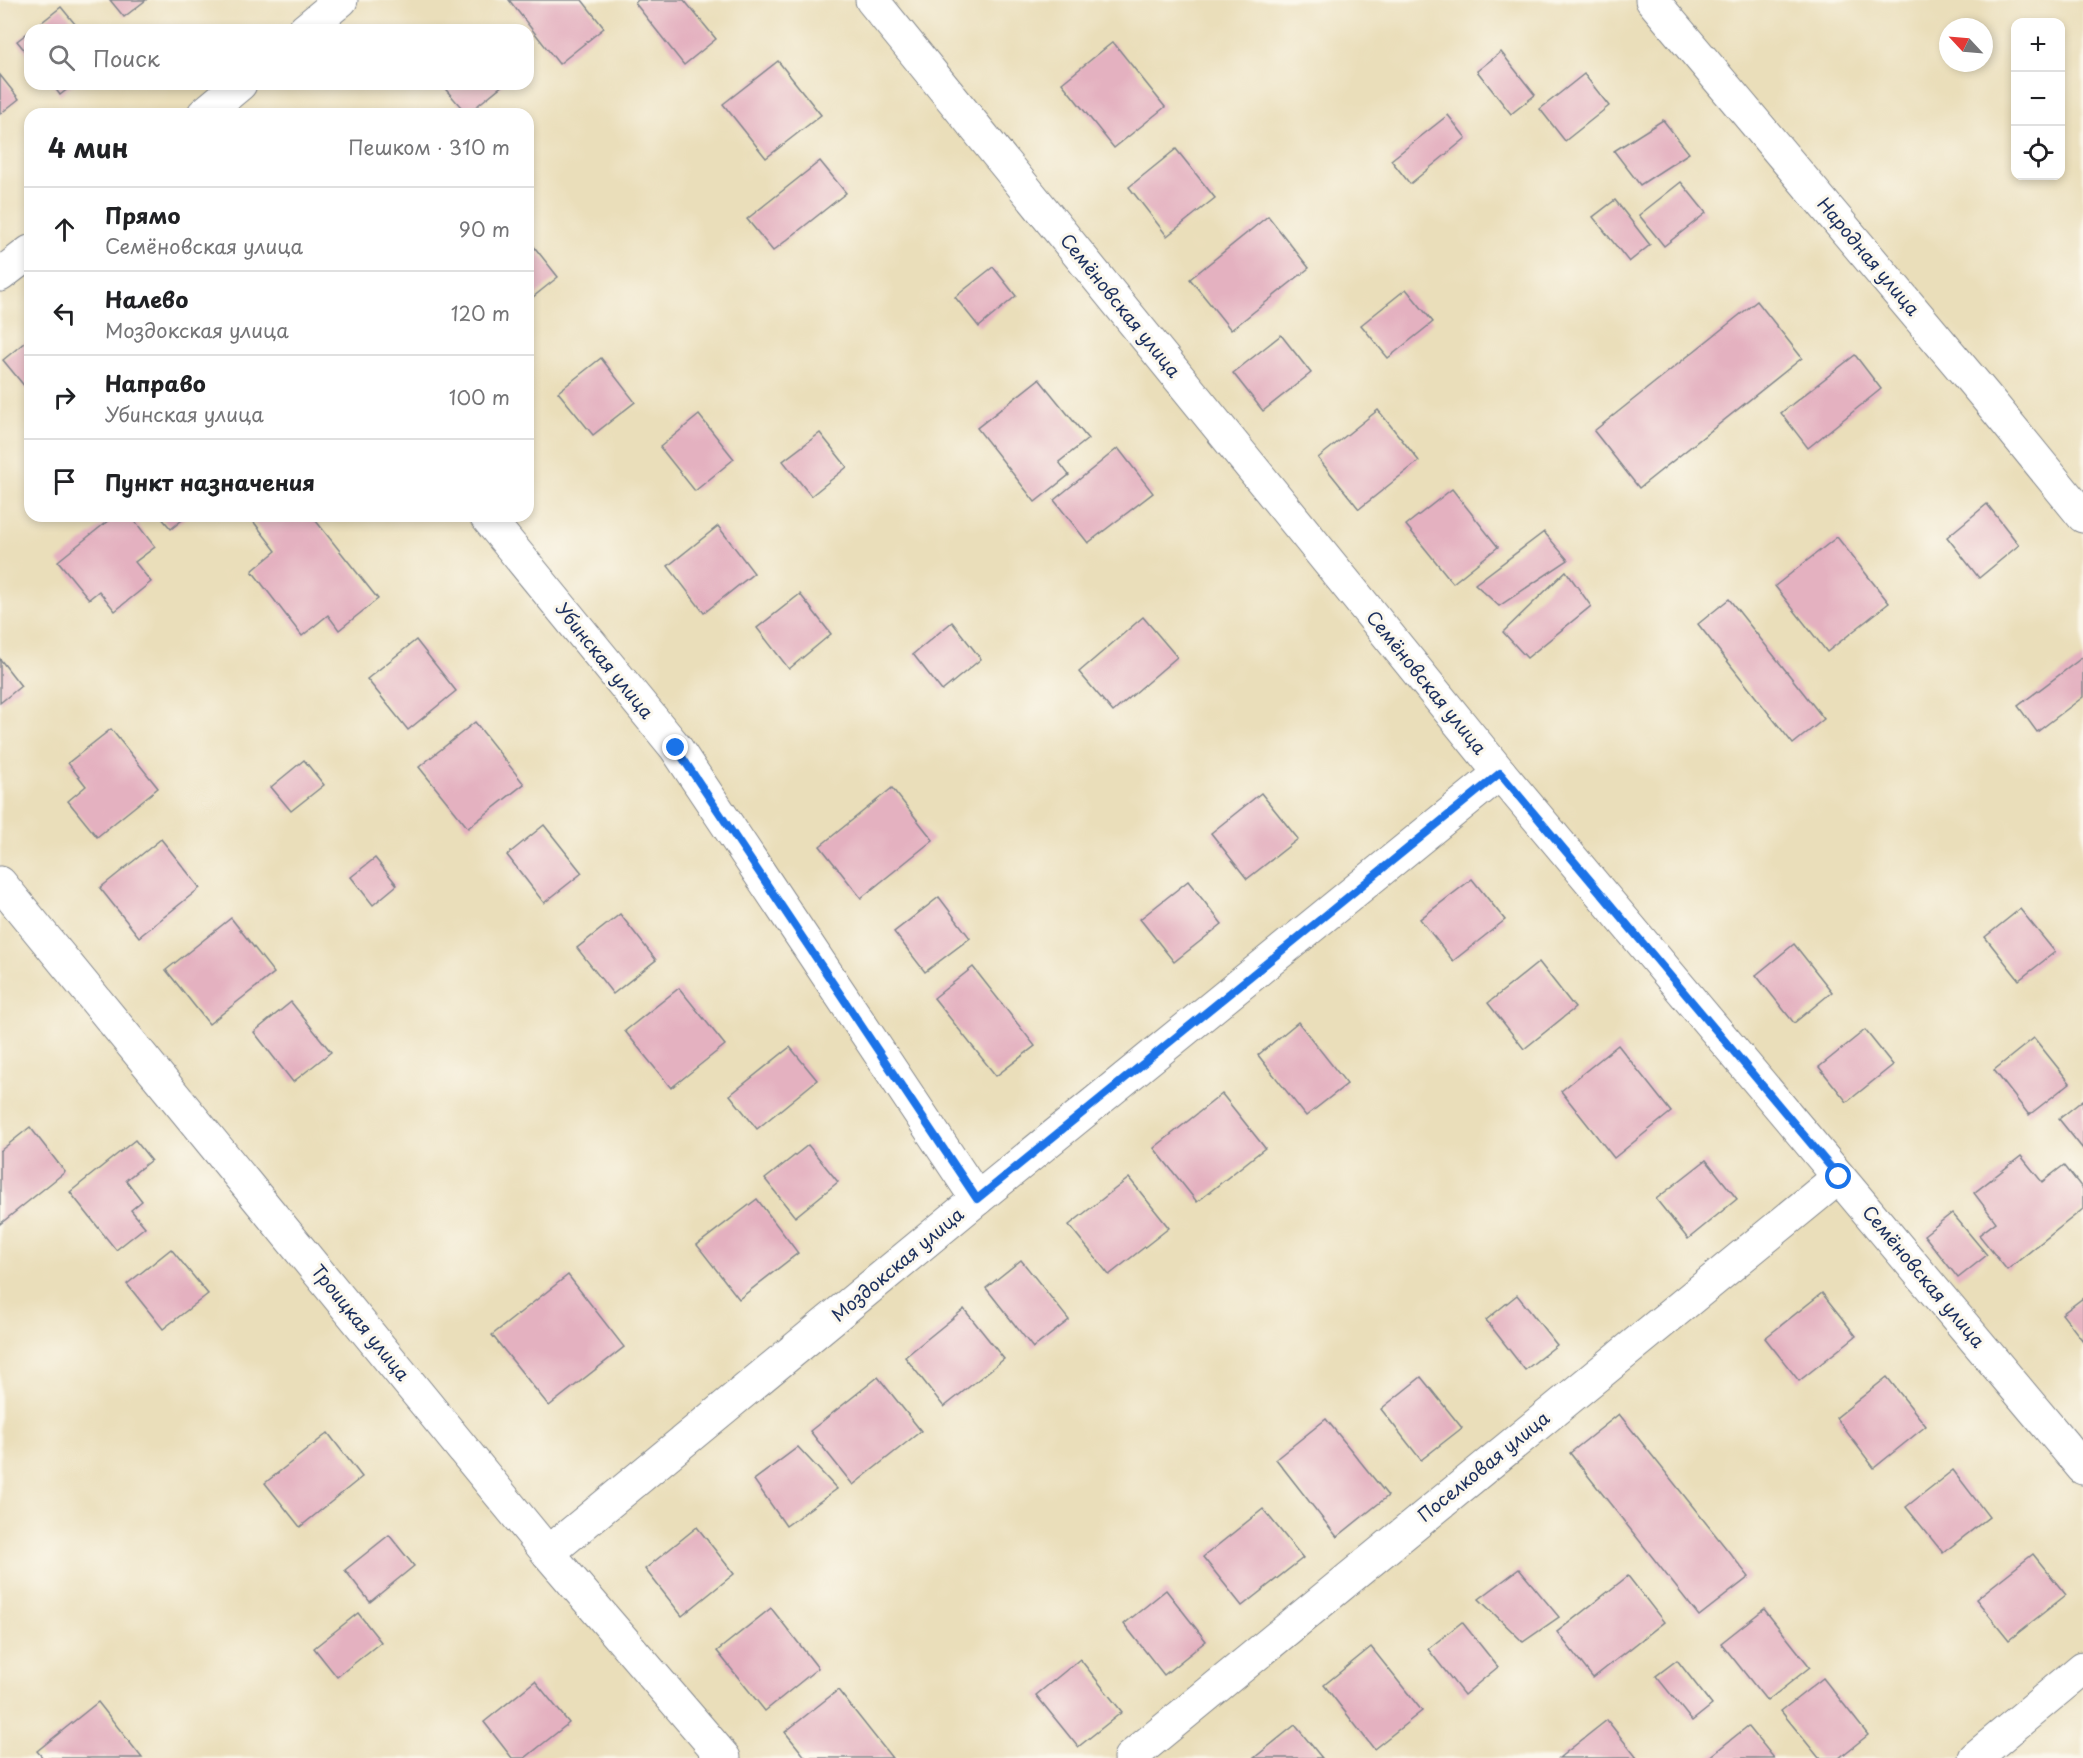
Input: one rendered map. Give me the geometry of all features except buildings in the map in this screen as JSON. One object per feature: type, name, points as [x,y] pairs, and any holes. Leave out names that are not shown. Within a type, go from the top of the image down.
[{"type":"street","points":[[312,24],[341,0]]},
{"type":"street","name":"Семёновская улица","points":[[872,0],[1500,773],[2083,1468]]},
{"type":"street","name":"Народная улица","points":[[1652,0],[1986,397],[2083,516]]},
{"type":"street","points":[[211,108],[233,90]]},
{"type":"street","points":[[0,275],[24,257]]},
{"type":"street","name":"Убинская улица","points":[[491,522],[676,748],[977,1199]]},
{"type":"street","name":"Моздокская улица","points":[[548,1553],[977,1199],[1500,773]]},
{"type":"street","name":"Троицкая улица","points":[[0,883],[548,1553],[724,1758]]},
{"type":"street","name":"Поселковая улица","points":[[1130,1758],[1839,1177]]},
{"type":"street","points":[[1975,1758],[2083,1668]]},
{"type":"route","points":[[676,748],[977,1199],[1500,773],[1839,1177]]}]
